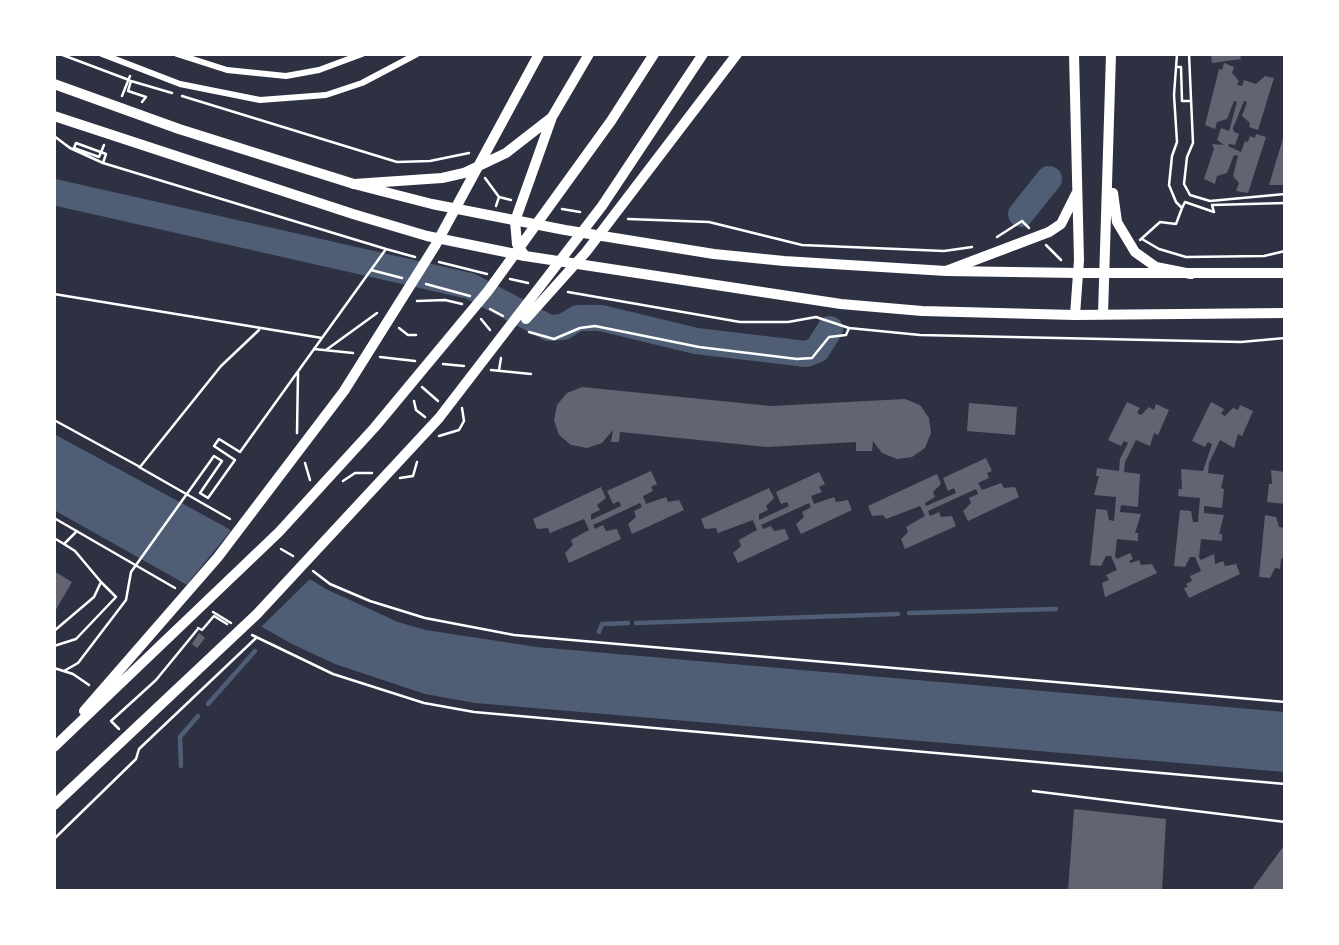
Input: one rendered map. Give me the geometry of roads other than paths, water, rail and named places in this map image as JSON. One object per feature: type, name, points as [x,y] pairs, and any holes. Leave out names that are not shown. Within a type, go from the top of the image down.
[{"type":"highway","points":[[55,746],[128,657],[218,557],[337,401],[435,246],[539,54]]},
{"type":"highway","points":[[525,256],[517,244],[515,221],[552,117],[589,54]]},
{"type":"highway","points":[[55,746],[279,532],[375,428],[488,292],[603,132],[654,54]]},
{"type":"highway","points":[[479,370],[638,156],[703,54]]},
{"type":"highway","points":[[54,805],[267,604],[377,487],[586,251],[737,54]]},
{"type":"highway","points":[[1074,54],[1078,188],[1075,315]]},
{"type":"highway","points":[[1103,314],[1111,54]]},
{"type":"highway","points":[[354,184],[464,173],[506,153],[552,117]]},
{"type":"highway","points":[[1109,163],[1117,222],[1131,248],[1156,267],[1191,274]]},
{"type":"highway","points":[[946,271],[1048,232],[1061,223],[1078,188]]},
{"type":"main road","points":[[54,84],[179,129],[354,184],[515,221],[714,254],[946,271],[1285,274]]},
{"type":"main road","points":[[54,116],[427,236],[525,256],[841,304],[922,310],[1075,315],[1285,313]]},
{"type":"main road","points":[[427,236],[441,230],[445,219],[440,209],[432,204]]},
{"type":"street","points":[[102,54],[180,84],[260,100],[326,95],[362,83],[417,54]]},
{"type":"street","points":[[177,54],[227,70],[261,76],[286,76],[319,70],[362,54]]},
{"type":"lane","points":[[1033,791],[1285,822]]},
{"type":"water","points":[[54,434],[222,525],[326,589],[398,622],[426,630],[537,647],[1285,712],[1285,772],[475,703],[425,694],[335,664],[292,644],[54,510]]},
{"type":"waterway","points":[[1021,214],[1049,179]]},
{"type":"waterway","points":[[54,192],[470,286],[549,328],[563,327],[578,318],[601,318],[696,341],[806,354],[817,350],[830,329]]},
{"type":"waterway","points":[[909,613],[1056,609]]},
{"type":"waterway","points":[[636,623],[898,614]]},
{"type":"waterway","points":[[599,632],[602,624],[628,623]]},
{"type":"waterway","points":[[208,704],[255,651]]},
{"type":"waterway","points":[[181,766],[180,737],[198,716]]}]
